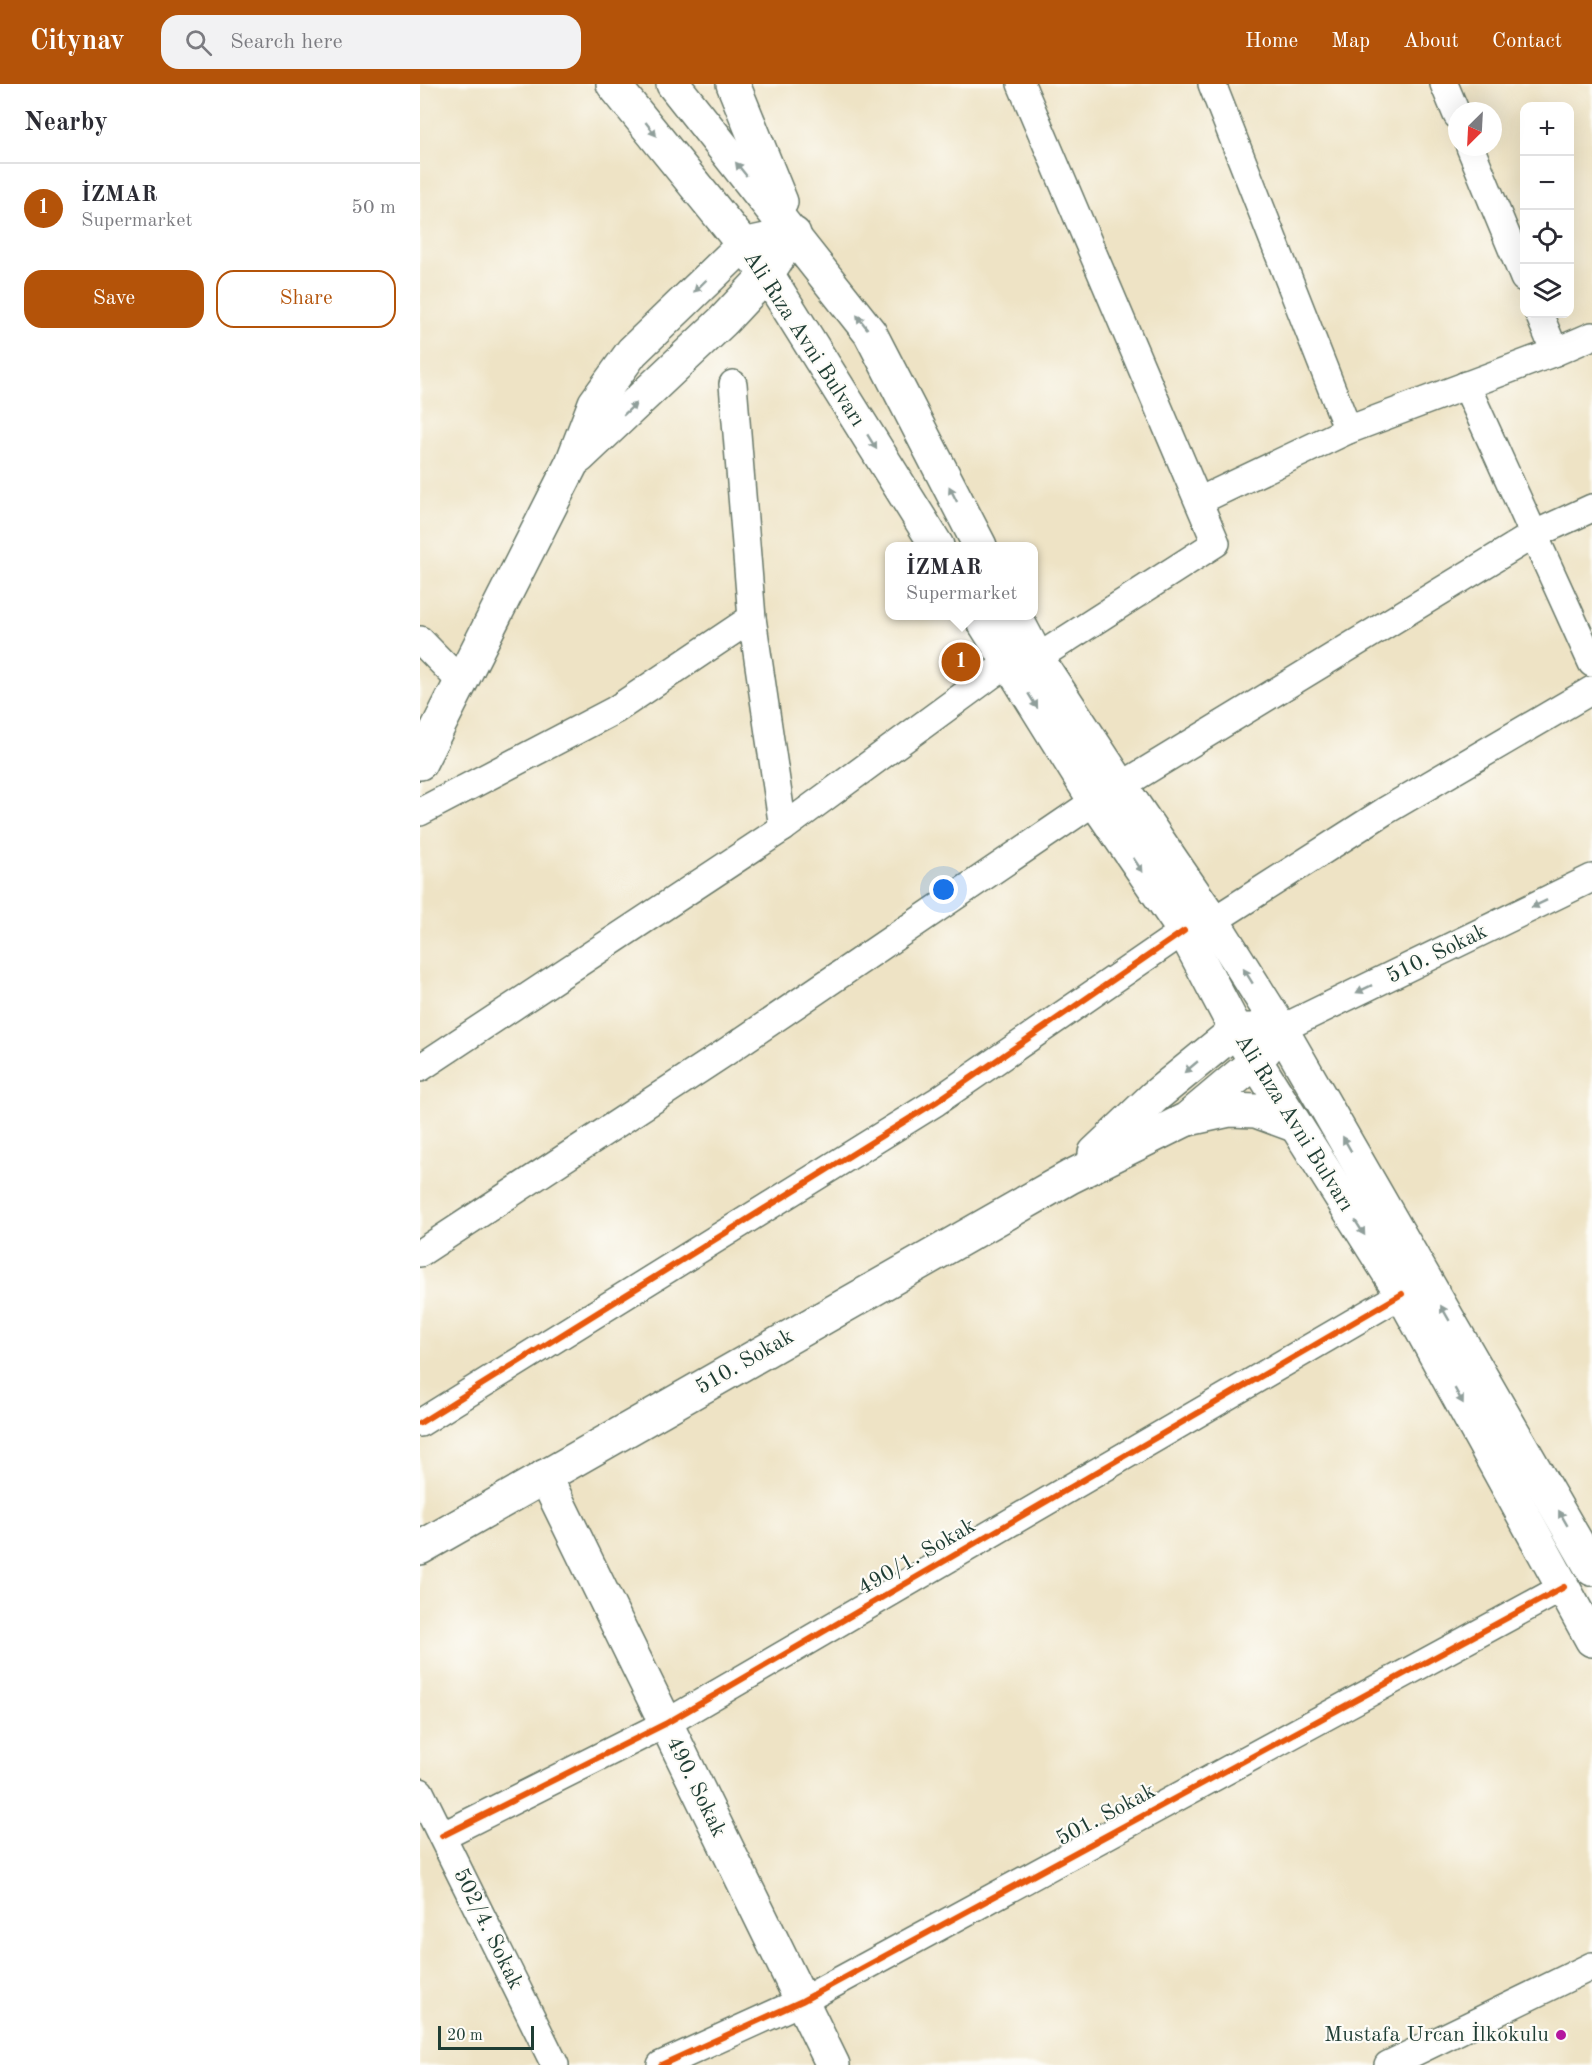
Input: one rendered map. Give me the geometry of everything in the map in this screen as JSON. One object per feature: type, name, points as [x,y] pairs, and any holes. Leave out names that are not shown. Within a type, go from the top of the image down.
[{"type":"main road","points":[[673,84],[794,234],[870,333],[978,542]]},
{"type":"main road","points":[[733,84],[794,234]]},
{"type":"main road","name":"Ali Rıza Avni Bulvarı","points":[[630,87],[743,245],[767,274],[934,542]]},
{"type":"main road","points":[[420,762],[573,463],[595,403],[632,352],[743,245],[794,234]]},
{"type":"main road","points":[[573,463],[723,321],[767,274],[794,234]]},
{"type":"main road","name":"Ali Rıza Avni Bulvarı","points":[[985,620],[1023,660],[1108,793],[1198,926],[1281,1029],[1592,1569]]},
{"type":"main road","name":"Ali Rıza Avni Bulvarı","points":[[1016,620],[1023,660]]},
{"type":"main road","name":"Ali Rıza Avni Bulvarı","points":[[1198,926],[1236,1030],[1402,1294],[1592,1640]]},
{"type":"main road","points":[[1236,1030],[1281,1029]]},
{"type":"main road","name":"510. Sokak","points":[[420,1548],[1070,1177],[1187,1119],[1256,1061],[1281,1029]]},
{"type":"main road","name":"510. Sokak","points":[[1070,1177],[1155,1097],[1236,1030]]},
{"type":"main road","points":[[1187,1119],[1230,1110],[1256,1111],[1294,1125]]},
{"type":"main road","name":"490. Sokak","points":[[545,1476],[833,2065]]},
{"type":"street","points":[[420,1068],[783,828],[1023,660],[1216,543],[1021,84]]},
{"type":"street","points":[[1212,84],[1348,430]]},
{"type":"street","points":[[1444,84],[1452,102]]},
{"type":"street","points":[[1474,156],[1520,268]]},
{"type":"street","points":[[1541,318],[1555,352]]},
{"type":"street","points":[[1199,501],[1348,430],[1592,336]]},
{"type":"street","points":[[733,384],[752,618],[783,828]]},
{"type":"street","points":[[1466,386],[1592,663]]},
{"type":"street","points":[[420,1253],[723,1054],[1108,793],[1533,535],[1592,507]]},
{"type":"street","points":[[420,812],[615,710],[752,618]]},
{"type":"street","points":[[420,640],[462,683]]},
{"type":"street","points":[[420,1423],[936,1102],[1198,926],[1385,811],[1592,690]]},
{"type":"street","name":"510. Sokak","points":[[1281,1029],[1592,878]]},
{"type":"street","name":"490/1. Sokak","points":[[442,1836],[665,1724],[1402,1294]]},
{"type":"street","name":"501. Sokak","points":[[661,2065],[802,2001],[1564,1587]]},
{"type":"street","name":"502/4. Sokak","points":[[420,1792],[555,2065]]},
{"type":"street","points":[[1393,2064],[1592,1966]]},
{"type":"cycle path","points":[[420,1423],[936,1102],[1184,931]]},
{"type":"cycle path","points":[[442,1836],[665,1724],[1402,1294]]},
{"type":"cycle path","points":[[661,2065],[802,2001],[1564,1587]]},
{"type":"place","name":"İZMAR","points":[[961,662]]},
{"type":"place","name":"Mustafa Urcan İlkokulu","points":[[1561,2035]]}]
